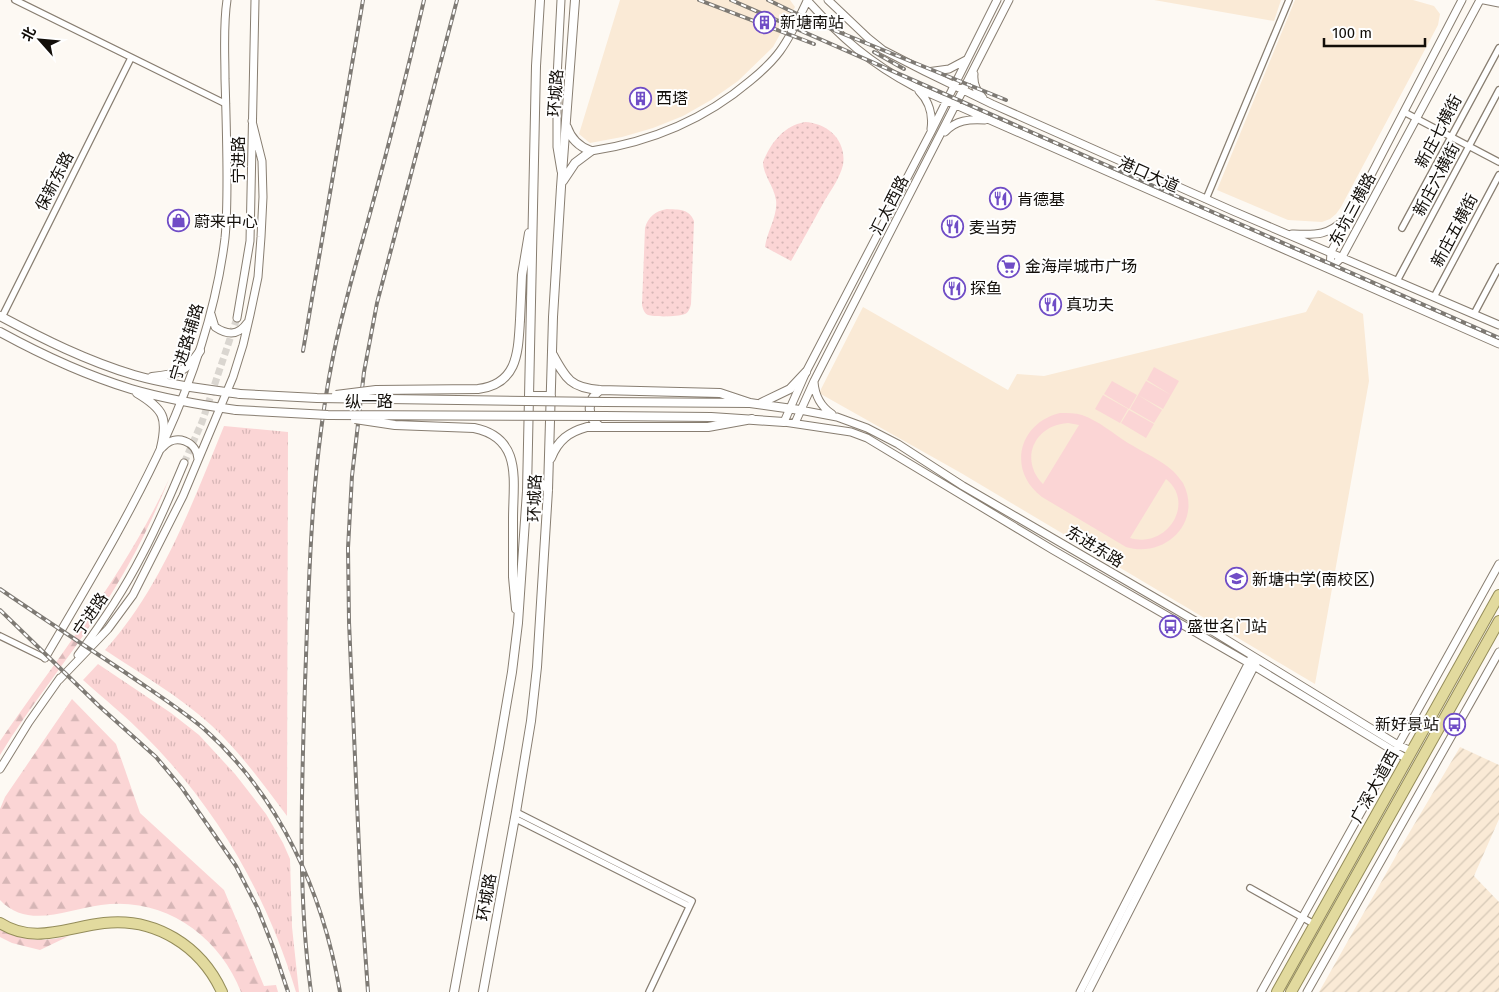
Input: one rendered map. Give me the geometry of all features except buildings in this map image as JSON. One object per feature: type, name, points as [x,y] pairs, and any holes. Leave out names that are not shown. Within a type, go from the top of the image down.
[{"type":"highway","name":"广深大道西","points":[[1277,992],[1499,595]]},
{"type":"highway","name":"广深大道西","points":[[1291,992],[1499,621]]},
{"type":"highway","points":[[0,923],[15,930],[41,935],[103,923],[136,923],[152,927],[167,933],[194,951],[212,974],[222,992]]},
{"type":"main road","name":"环城路","points":[[518,623],[527,491],[536,66],[540,0]]},
{"type":"main road","name":"环城路","points":[[483,992],[515,815],[537,667],[548,490],[553,317],[575,0]]},
{"type":"main road","points":[[566,126],[574,140],[592,151]]},
{"type":"main road","points":[[561,187],[570,168],[580,158],[592,151]]},
{"type":"main road","points":[[317,398],[366,391],[478,389],[493,386],[506,377],[517,354],[524,258],[533,214]]},
{"type":"main road","name":"纵一路","points":[[1,316],[71,352],[135,375],[187,386],[240,394],[317,398],[750,403]]},
{"type":"main road","name":"纵一路","points":[[0,332],[66,365],[132,389],[181,401],[236,410],[328,415],[604,416],[752,419]]},
{"type":"main road","points":[[135,375],[153,377],[179,372],[190,366],[200,351]]},
{"type":"main road","points":[[553,355],[562,372],[571,383],[584,388],[720,393],[750,403]]},
{"type":"main road","points":[[759,404],[790,388],[806,372]]},
{"type":"main road","points":[[132,389],[152,401],[164,416],[165,426],[161,448]]},
{"type":"main road","points":[[599,426],[591,418],[589,410],[591,399],[600,390]]},
{"type":"main road","points":[[530,396],[551,396]]},
{"type":"main road","name":"东进东路","points":[[750,403],[800,410]]},
{"type":"main road","points":[[328,415],[395,425],[474,428],[490,433],[503,442],[512,458],[512,577],[518,623],[499,748],[454,992]]},
{"type":"main road","points":[[548,464],[556,447],[568,434],[580,429],[599,426],[708,427],[752,419]]},
{"type":"main road","name":"东进东路","points":[[752,419],[784,422]]},
{"type":"main road","points":[[527,491],[530,484],[534,482],[543,484],[548,490]]},
{"type":"street","points":[[15,0],[226,104]]},
{"type":"street","name":"宁进路辅路","points":[[45,658],[118,535],[161,448],[200,351],[220,270],[225,236],[226,104],[224,36],[228,0]]},
{"type":"street","name":"宁进路","points":[[237,318],[250,241],[254,0]]},
{"type":"street","points":[[561,0],[557,78],[557,147],[562,176]]},
{"type":"street","points":[[592,151],[656,136],[687,123],[730,97],[779,52],[792,32],[807,0]]},
{"type":"street","name":"港口大道","points":[[807,0],[834,31],[878,66],[916,87],[1499,344]]},
{"type":"street","name":"港口大道","points":[[828,0],[845,18],[875,44],[924,72],[1206,199],[1499,325]]},
{"type":"street","name":"汇太西路","points":[[784,422],[806,372],[947,101],[997,0]]},
{"type":"street","name":"汇太西路","points":[[794,423],[1009,0]]},
{"type":"street","points":[[1206,199],[1289,0]]},
{"type":"street","name":"东坑三横路","points":[[1330,269],[1330,252],[1462,0]]},
{"type":"street","name":"东坑三横路","points":[[1330,269],[1342,257],[1480,0]]},
{"type":"street","points":[[1484,0],[1499,2]]},
{"type":"street","name":"新庄七横街","points":[[1402,228],[1498,48]]},
{"type":"street","name":"保新东路","points":[[1,316],[131,58]]},
{"type":"street","points":[[924,72],[949,69],[959,65],[968,58]]},
{"type":"street","points":[[974,70],[976,89],[979,94],[992,104]]},
{"type":"street","points":[[916,87],[927,102],[931,117],[931,132]]},
{"type":"street","name":"新庄六横街","points":[[1397,281],[1499,90]]},
{"type":"street","points":[[1404,112],[1499,162]]},
{"type":"street","points":[[939,138],[947,130],[962,121],[990,120]]},
{"type":"street","points":[[59,680],[108,629],[133,595],[197,465],[243,346],[258,277],[263,197],[262,161],[252,121]]},
{"type":"street","points":[[915,162],[924,167]]},
{"type":"street","name":"新庄五横街","points":[[1434,297],[1499,175]]},
{"type":"street","points":[[1286,234],[1330,232],[1350,214]]},
{"type":"street","points":[[1474,314],[1499,267]]},
{"type":"street","points":[[211,311],[215,327],[228,334],[236,333],[244,328],[249,320]]},
{"type":"street","points":[[814,381],[818,400],[827,411],[837,417]]},
{"type":"street","name":"东进东路","points":[[800,410],[837,417],[867,428],[898,444],[964,486],[1255,657],[1396,749]]},
{"type":"street","name":"东进东路","points":[[784,422],[851,432],[867,438],[1036,540],[1409,755]]},
{"type":"street","points":[[161,448],[172,440],[185,441],[195,449],[198,459],[197,465]]},
{"type":"street","name":"宁进路","points":[[0,769],[29,722],[104,618],[130,576],[154,532],[184,463]]},
{"type":"street","points":[[1261,992],[1499,564]]},
{"type":"street","points":[[0,636],[45,658]]},
{"type":"street","points":[[1307,992],[1499,652]]},
{"type":"street","points":[[1088,992],[1255,657]]},
{"type":"street","points":[[1080,992],[1251,665]]},
{"type":"street","points":[[515,815],[691,904],[649,992]]},
{"type":"street","points":[[1250,888],[1314,924]]},
{"type":"street","points":[[1315,948],[1328,955]]},
{"type":"shaded area","points":[[620,0],[790,0],[795,7],[773,47],[738,81],[711,100],[683,116],[653,128],[622,137],[590,143],[579,134]]},
{"type":"shaded area","points":[[1154,0],[1281,0],[1274,21]]},
{"type":"shaded area","points":[[1295,0],[1413,0],[1434,6],[1440,14],[1438,25],[1341,207],[1330,219],[1322,222],[1288,220],[1217,190]]},
{"type":"shaded area","name":"新塘中学(南校区)","points":[[1318,290],[1363,314],[1369,381],[1315,684],[961,473],[819,393],[863,307],[1008,390],[1017,374],[1044,376],[1306,312]]},
{"type":"shaded area","points":[[1460,747],[1499,765],[1499,819],[1474,876],[1499,902],[1499,992],[1319,992],[1405,840]]},
{"type":"green space","points":[[805,122],[821,126],[834,134],[842,148],[843,165],[836,183],[791,261],[765,247],[774,218],[776,200],[763,167],[763,162],[774,142],[784,131]]},
{"type":"green space","points":[[667,209],[686,212],[694,221],[691,304],[687,312],[682,315],[651,316],[646,313],[642,305],[645,228],[653,215]]},
{"type":"green space","points":[[1154,367],[1179,381],[1171,395],[1147,380]]},
{"type":"green space","points":[[1112,381],[1137,395],[1129,409],[1104,394]]},
{"type":"green space","points":[[1146,381],[1171,395],[1163,409],[1138,395]]},
{"type":"green space","points":[[1103,395],[1128,409],[1120,423],[1095,409]]},
{"type":"green space","points":[[1138,395],[1162,410],[1154,423],[1130,409]]},
{"type":"green space","points":[[1129,410],[1154,424],[1146,438],[1121,423]]},
{"type":"green space","points":[[1060,413],[1082,415],[1100,424],[1173,471],[1183,483],[1188,497],[1188,511],[1184,524],[1177,534],[1154,548],[1126,547],[1042,497],[1031,486],[1024,474],[1021,462],[1022,449],[1027,437],[1046,418]],"holes":[[[1068,423],[1079,425],[1043,484],[1036,475],[1032,465],[1031,455],[1034,445],[1046,430],[1056,425]],[[1166,479],[1175,489],[1178,500],[1178,511],[1173,522],[1166,530],[1155,537],[1143,540],[1130,538]]]},
{"type":"green space","points":[[224,426],[288,432],[287,816],[241,757],[222,735],[199,714],[105,650],[143,599],[174,544]]},
{"type":"green space","points":[[169,479],[146,531],[119,582],[0,755],[0,741],[112,581],[152,514]]},
{"type":"green space","points":[[98,664],[171,713],[199,735],[235,774],[266,814],[290,859],[292,927],[299,992],[296,992],[270,921],[254,887],[217,823],[171,764],[145,736],[83,680]]},
{"type":"green space","points":[[72,699],[116,744],[140,813],[224,890],[264,986],[276,985],[278,992],[241,992],[219,953],[203,937],[186,924],[167,914],[146,907],[124,904],[101,905],[36,916],[23,914],[11,909],[0,900],[0,809],[5,797]]},
{"type":"green space","points":[[0,930],[25,938],[42,940],[69,936],[40,950],[12,943],[0,937]]},
{"type":"tunnel","points":[[184,463],[202,422],[237,318]]},
{"type":"railway","points":[[303,351],[363,0]]},
{"type":"railway","points":[[311,992],[302,877],[302,799],[310,563],[319,442],[340,323],[393,129],[424,0]]},
{"type":"railway","points":[[368,992],[361,893],[349,622],[348,548],[352,476],[364,372],[377,303],[457,0]]},
{"type":"railway","points":[[699,0],[814,44]]},
{"type":"railway","points":[[731,0],[1499,338]]},
{"type":"railway","points":[[768,0],[820,25]]},
{"type":"railway","points":[[814,22],[1006,100]]},
{"type":"railway","points":[[874,52],[904,69]]},
{"type":"railway","points":[[0,589],[175,707],[203,728],[230,755],[276,815],[294,848],[322,919],[340,992]]},
{"type":"railway","points":[[0,610],[99,706],[156,757],[182,788],[236,866],[258,909],[288,992]]},
{"type":"place","name":"新塘南站","points":[[764,22]]},
{"type":"place","name":"西塔","points":[[640,98]]},
{"type":"place","name":"肯德基","points":[[1001,199]]},
{"type":"place","name":"蔚来中心","points":[[178,221]]},
{"type":"place","name":"麦当劳","points":[[953,227]]},
{"type":"place","name":"金海岸城市广场","points":[[1009,266]]},
{"type":"place","name":"探鱼","points":[[954,288]]},
{"type":"place","name":"真功夫","points":[[1050,304]]},
{"type":"place","name":"新塘中学(南校区)","points":[[1236,579]]},
{"type":"place","name":"盛世名门站","points":[[1171,626]]},
{"type":"place","name":"新好景站","points":[[1455,724]]}]
